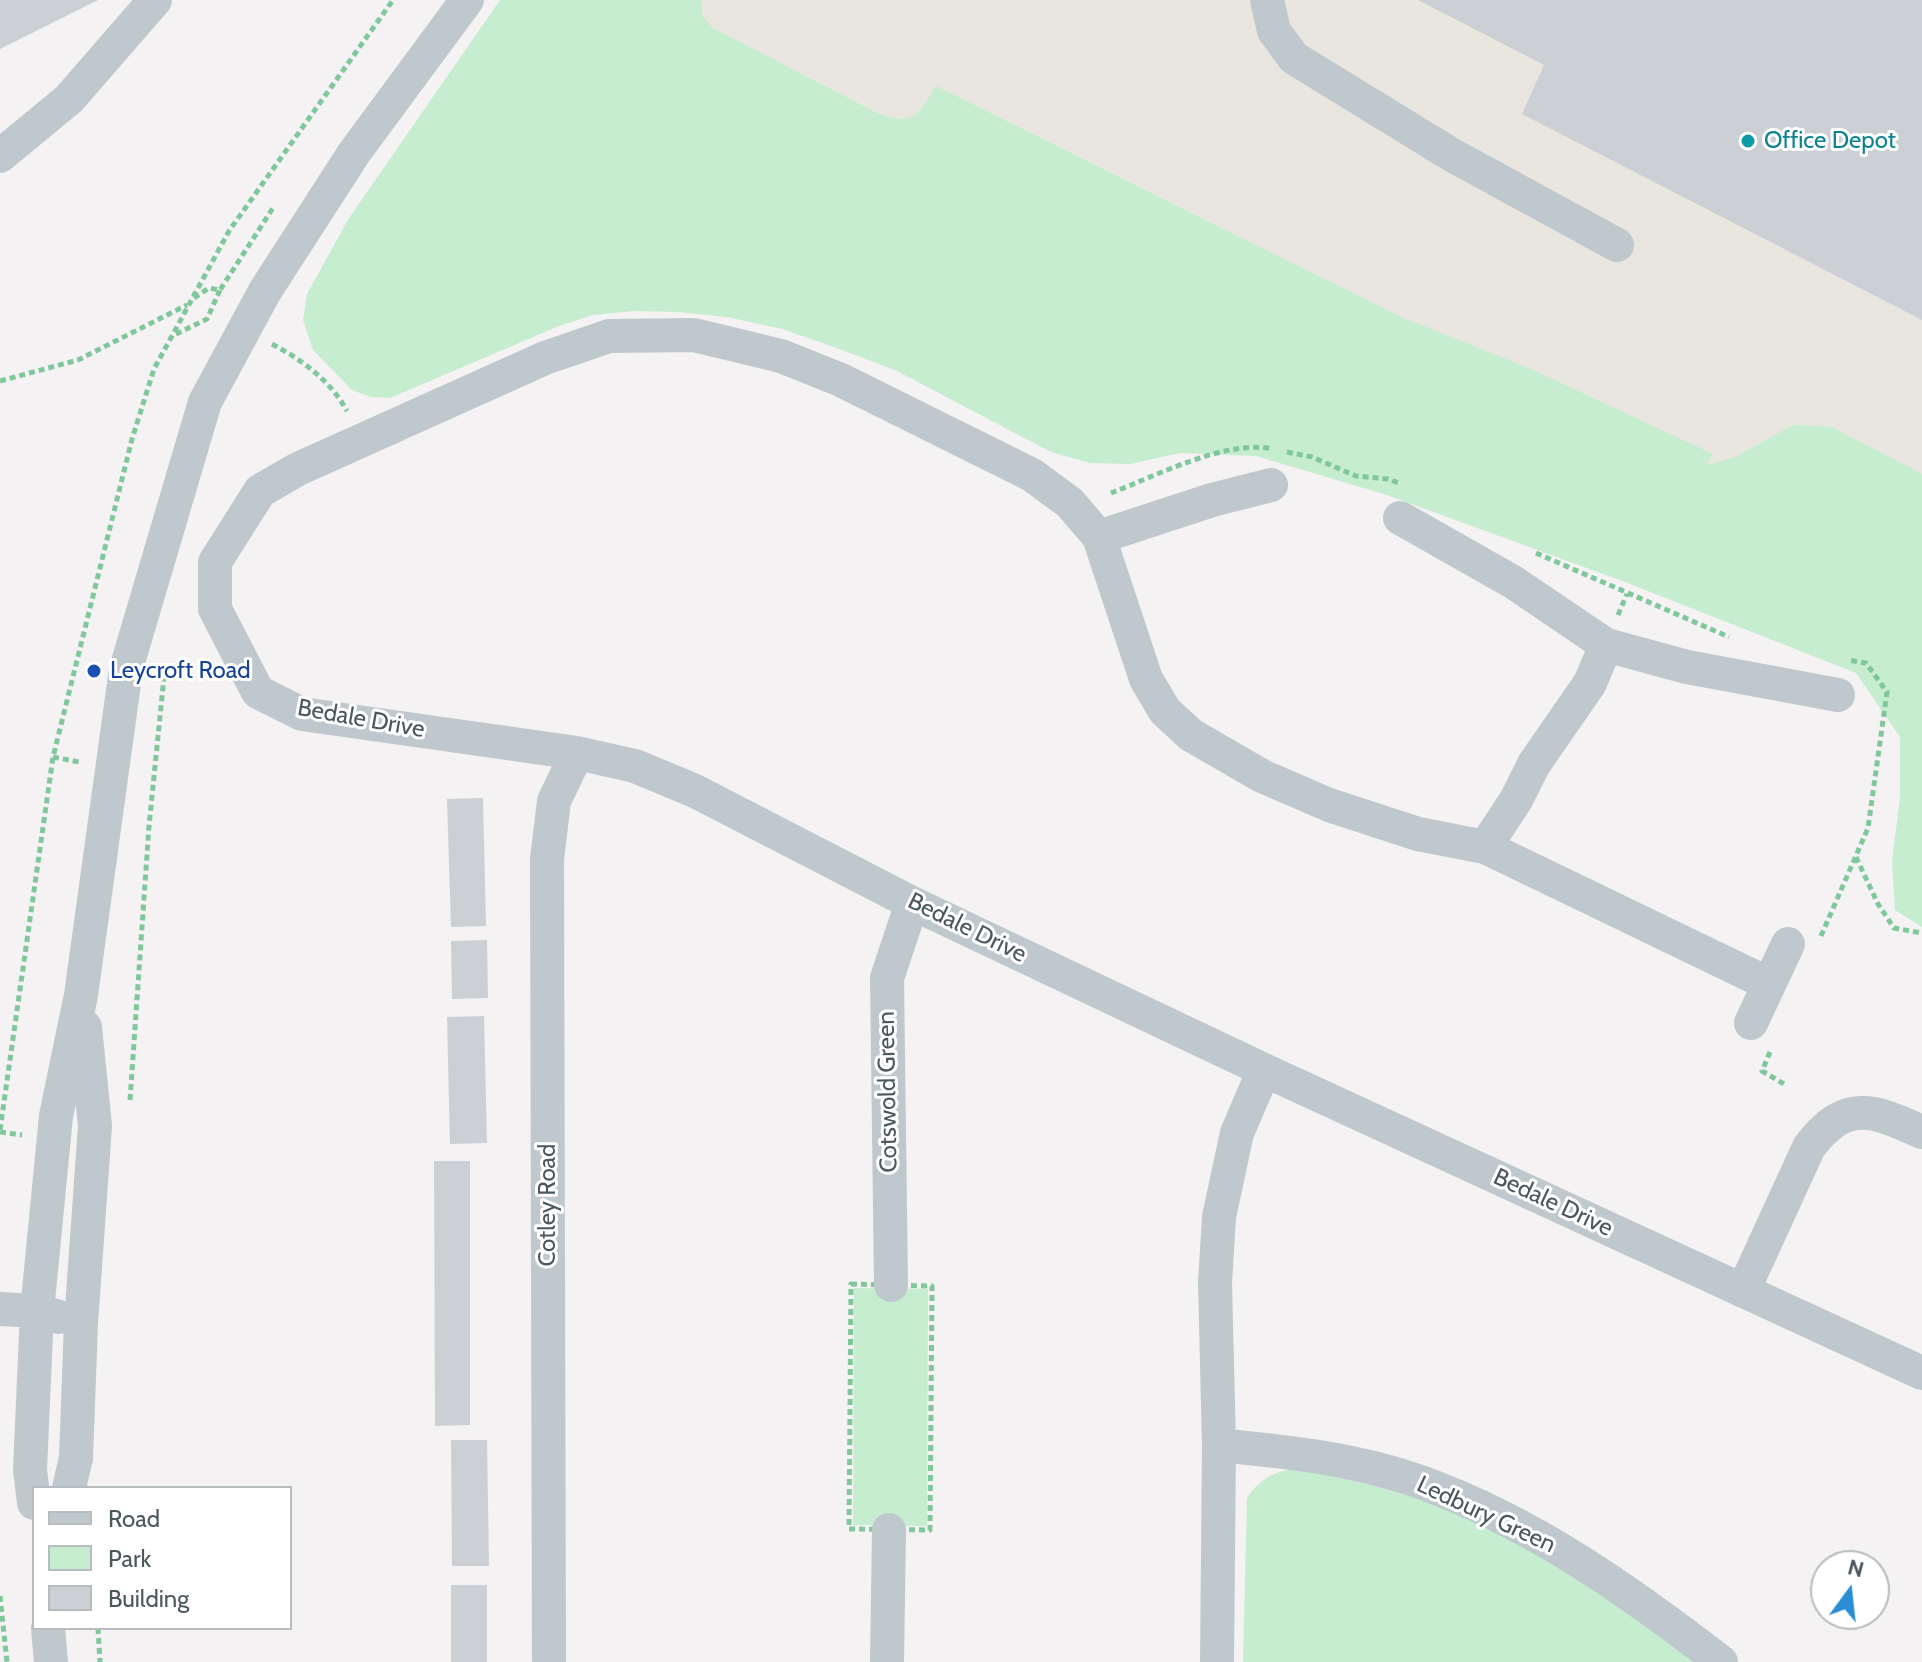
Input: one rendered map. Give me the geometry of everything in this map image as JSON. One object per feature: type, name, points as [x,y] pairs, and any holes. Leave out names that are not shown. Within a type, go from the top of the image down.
[{"type":"street","points":[[0,156],[69,99],[155,0]]},
{"type":"street","points":[[32,1486],[30,1470],[37,1311],[56,1116],[81,995],[126,669],[205,402],[265,291],[354,153],[467,0]]},
{"type":"street","points":[[1267,0],[1274,31],[1294,58],[1439,147],[1617,245]]},
{"type":"street","name":"Bedale Drive","points":[[1769,984],[1485,847],[1418,834],[1329,805],[1262,776],[1191,735],[1165,711],[1146,679],[1099,537],[1070,503],[1032,475],[841,380],[781,356],[694,335],[609,336],[545,358],[298,469],[260,491],[215,562],[215,609],[258,692],[302,714],[577,753],[635,766],[695,791],[912,903],[1264,1070],[1922,1373]]},
{"type":"street","points":[[1099,537],[1212,500],[1271,485]]},
{"type":"street","points":[[1400,518],[1513,582],[1606,645],[1687,667],[1838,695]]},
{"type":"street","points":[[1485,847],[1516,800],[1534,764],[1590,683],[1606,645]]},
{"type":"street","name":"Cotley Road","points":[[549,1662],[547,859],[554,801],[577,753]]},
{"type":"street","name":"Cotswold Green","points":[[891,1285],[887,978],[912,903]]},
{"type":"street","points":[[1751,1023],[1788,944]]},
{"type":"street","points":[[69,1486],[76,1458],[81,1323],[95,1126],[81,995]]},
{"type":"street","points":[[1217,1662],[1219,1445],[1215,1283],[1219,1217],[1237,1133],[1264,1070]]},
{"type":"street","points":[[1743,1291],[1809,1147],[1822,1131],[1838,1117],[1860,1111],[1883,1114],[1922,1132]]},
{"type":"street","points":[[0,1309],[37,1311],[81,1323]]},
{"type":"street","name":"Ledbury Green","points":[[1219,1445],[1319,1456],[1422,1483],[1506,1520],[1571,1555],[1721,1662]]},
{"type":"street","points":[[887,1662],[889,1530]]},
{"type":"street","points":[[48,1630],[51,1662]]},
{"type":"path","points":[[0,1130],[53,757],[132,439],[154,369],[229,231],[393,0]]},
{"type":"path","points":[[0,381],[78,360],[188,304],[209,288],[220,290],[276,205]]},
{"type":"path","points":[[174,335],[207,319]]},
{"type":"path","points":[[273,344],[306,363],[341,400],[363,440]]},
{"type":"path","points":[[129,1104],[149,826],[167,653]]},
{"type":"path","points":[[1856,856],[1878,904],[1894,928],[1922,933]]},
{"type":"path","points":[[851,1284],[891,1285],[932,1286],[930,1530],[849,1529],[851,1284]]},
{"type":"path","points":[[0,1596],[7,1662]]},
{"type":"path","points":[[98,1630],[100,1662]]},
{"type":"shaded area","points":[[666,0],[1922,0],[1922,587],[646,34]]},
{"type":"green space","points":[[500,0],[701,0],[703,17],[713,28],[877,113],[899,119],[913,116],[936,86],[1399,316],[1531,369],[1713,454],[1706,465],[1733,458],[1793,425],[1832,427],[1922,474],[1922,927],[1895,910],[1892,861],[1900,798],[1900,737],[1856,673],[1625,582],[1387,495],[1256,456],[1181,453],[1130,464],[1090,463],[1051,452],[895,370],[834,347],[782,329],[727,317],[678,312],[634,311],[593,315],[559,326],[390,398],[371,397],[352,390],[313,350],[303,320],[307,294],[349,218]]},
{"type":"green space","points":[[854,1288],[928,1289],[927,1526],[853,1525]]},
{"type":"green space","points":[[1299,1467],[1420,1495],[1533,1547],[1699,1662],[1243,1662],[1247,1498],[1269,1476]]},
{"type":"building","points":[[0,0],[98,0],[0,49]]},
{"type":"building","name":"Office Depot","points":[[1418,0],[1922,0],[1922,320],[1522,114],[1544,65]]},
{"type":"building","points":[[483,798],[486,926],[451,927],[447,799]]},
{"type":"building","points":[[487,940],[488,998],[452,999],[451,941]]},
{"type":"building","points":[[484,1016],[487,1143],[450,1144],[447,1017]]},
{"type":"building","points":[[434,1161],[470,1161],[470,1425],[435,1426]]},
{"type":"building","points":[[451,1440],[487,1440],[489,1566],[452,1566]]},
{"type":"building","points":[[451,1585],[487,1585],[487,1662],[451,1662]]},
{"type":"place","name":"Office Depot","points":[[1748,141]]},
{"type":"place","name":"Leycroft Road","points":[[94,671]]}]
